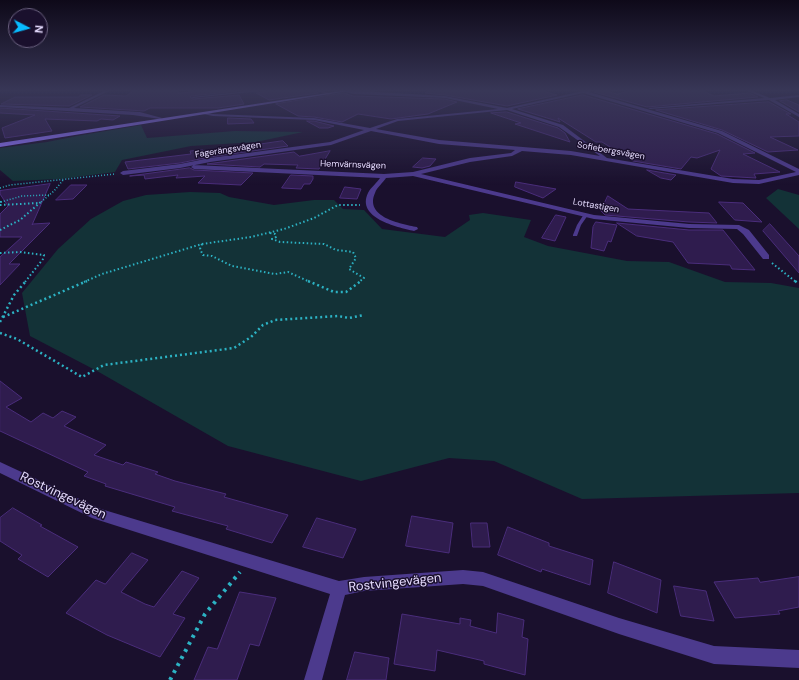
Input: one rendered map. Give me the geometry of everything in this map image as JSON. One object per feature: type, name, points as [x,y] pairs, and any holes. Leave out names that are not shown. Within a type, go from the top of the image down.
[{"type":"main road","points":[[0,145],[149,122]]},
{"type":"street","name":"Sofiebergsvägen","points":[[328,122],[439,142],[571,153],[742,182],[759,182],[799,172]]},
{"type":"street","name":"Fagerängsvägen","points":[[123,173],[180,166],[210,160],[331,143],[394,122]]},
{"type":"street","points":[[547,122],[561,126],[608,160]]},
{"type":"street","points":[[687,122],[720,132],[799,172]]},
{"type":"street","name":"Hemvärnsvägen","points":[[180,166],[384,176],[413,174],[470,160],[512,154],[523,148]]},
{"type":"street","name":"Lottastigen","points":[[413,174],[586,215],[676,225],[739,227],[746,232],[766,257]]},
{"type":"street","points":[[384,176],[371,193],[370,205],[376,215],[398,226],[414,229]]},
{"type":"street","name":"Rostvingevägen","points":[[0,468],[98,514],[339,589],[364,584],[456,578],[483,579],[619,626],[714,655],[799,659]]},
{"type":"street","points":[[313,680],[339,589]]},
{"type":"lane","points":[[575,235],[579,225],[586,215]]},
{"type":"path","points":[[0,188],[10,185],[123,173]]},
{"type":"path","points":[[0,229],[20,220],[49,195],[64,179]]},
{"type":"path","points":[[0,202],[22,196],[49,195]]},
{"type":"path","points":[[0,205],[40,203]]},
{"type":"path","points":[[3,317],[102,274],[202,244],[268,233],[314,218],[338,205],[370,205]]},
{"type":"path","points":[[202,244],[200,249],[203,255],[212,256],[232,266],[275,274],[288,272],[334,292],[346,292],[364,278],[349,269],[356,258],[353,252],[336,250],[324,244],[280,242],[272,239],[276,237],[275,234],[268,233]]},
{"type":"path","points":[[0,253],[20,252],[44,255],[43,259],[14,295],[0,322]]},
{"type":"path","points":[[766,257],[777,268],[799,284]]},
{"type":"path","points":[[0,333],[17,339],[82,377],[104,365],[234,348],[251,337],[262,325],[275,320],[332,316],[349,318],[364,315]]},
{"type":"path","points":[[170,680],[205,614],[241,571],[247,560]]},
{"type":"green space","points":[[141,125],[147,138],[235,131],[303,132],[256,142],[191,146],[122,160],[115,172],[61,179],[13,181],[0,170],[0,148],[47,142]]},
{"type":"green space","points":[[778,189],[799,195],[799,229],[766,198]]},
{"type":"green space","points":[[190,192],[220,193],[229,197],[274,205],[314,200],[334,200],[343,209],[364,210],[382,229],[445,237],[470,220],[469,215],[483,213],[531,220],[524,237],[548,246],[627,261],[669,262],[725,282],[771,283],[799,288],[799,493],[582,499],[494,461],[449,458],[361,481],[228,446],[97,371],[30,336],[22,293],[58,249],[91,219],[123,201],[146,195]]},
{"type":"building","points":[[18,122],[47,122],[52,131],[5,138],[2,128]]},
{"type":"building","points":[[228,122],[253,122],[254,123],[228,124]]},
{"type":"building","points":[[308,122],[317,122],[334,126],[328,128],[320,128]]},
{"type":"building","points":[[517,122],[538,122],[558,128],[565,133],[570,142],[515,124],[521,123]]},
{"type":"building","points":[[564,122],[675,122],[717,134],[755,153],[743,154],[780,172],[754,174],[756,178],[721,176],[711,169],[720,150],[697,158],[691,157],[681,169],[633,161],[602,142],[596,142]]},
{"type":"building","points":[[695,122],[799,122],[799,136],[770,137],[798,150],[768,152],[722,130]]},
{"type":"building","points":[[283,141],[288,146],[210,157],[180,163],[128,169],[125,162],[191,154],[190,151],[203,150],[203,152]]},
{"type":"building","points":[[330,151],[319,169],[296,168],[298,165],[264,164],[260,167],[207,164],[294,152],[299,156]]},
{"type":"building","points":[[423,158],[436,159],[430,166],[422,168],[413,167]]},
{"type":"building","points":[[190,168],[194,170],[253,173],[241,185],[198,183],[205,176],[176,178],[178,175],[145,179],[144,175],[130,176]]},
{"type":"building","points":[[647,170],[676,175],[671,180],[661,178]]},
{"type":"building","points":[[291,175],[313,176],[313,179],[310,184],[304,184],[301,189],[282,188]]},
{"type":"building","points":[[516,182],[556,189],[543,198],[515,187]]},
{"type":"building","points":[[50,184],[32,225],[50,223],[9,264],[20,264],[0,285],[0,257],[22,237],[0,237],[0,214],[8,206],[0,194],[0,191]]},
{"type":"building","points":[[71,185],[87,185],[73,199],[56,200]]},
{"type":"building","points":[[345,187],[361,189],[357,199],[340,198]]},
{"type":"building","points":[[608,196],[628,209],[709,213],[717,223],[605,215],[601,211]]},
{"type":"building","points":[[719,202],[743,203],[762,222],[735,220]]},
{"type":"building","points":[[556,215],[566,217],[555,241],[542,238]]},
{"type":"building","points":[[596,222],[617,225],[611,242],[608,241],[604,251],[591,248],[593,227]]},
{"type":"building","points":[[617,223],[689,230],[723,230],[755,270],[732,269],[730,265],[688,263],[673,242],[637,236]]},
{"type":"building","points":[[770,224],[799,256],[799,273],[763,231]]},
{"type":"building","points":[[0,381],[22,398],[6,407],[31,422],[43,413],[53,418],[62,411],[76,417],[64,426],[106,445],[94,455],[123,465],[126,462],[158,472],[155,474],[175,481],[226,494],[224,497],[288,515],[272,543],[226,529],[228,526],[172,511],[175,507],[105,486],[106,484],[84,476],[88,472],[0,431]]},
{"type":"building","points":[[13,508],[42,525],[40,526],[78,547],[48,577],[18,559],[22,555],[0,541],[0,518]]},
{"type":"building","points":[[412,516],[453,523],[449,553],[406,546]]},
{"type":"building","points":[[317,518],[356,529],[343,558],[303,547]]},
{"type":"building","points":[[471,523],[487,523],[490,547],[473,547]]},
{"type":"building","points":[[508,527],[549,543],[549,546],[593,560],[590,585],[542,569],[541,572],[498,555]]},
{"type":"building","points":[[132,553],[148,560],[121,592],[145,604],[154,607],[182,571],[199,578],[173,614],[185,618],[160,657],[107,635],[66,613],[96,580],[105,584]]},
{"type":"building","points":[[614,562],[661,580],[657,613],[608,593]]},
{"type":"building","points":[[799,577],[799,607],[778,611],[780,614],[735,618],[714,582],[758,578],[760,582]]},
{"type":"building","points":[[674,586],[706,591],[714,621],[681,616]]},
{"type":"building","points":[[240,592],[276,598],[259,646],[250,644],[237,680],[194,680],[208,647],[217,649]]},
{"type":"building","points":[[498,613],[524,620],[522,637],[528,639],[525,675],[484,664],[484,661],[437,650],[435,671],[394,664],[402,614],[460,624],[460,618],[471,620],[470,626],[496,633]]},
{"type":"building","points":[[355,652],[389,658],[386,680],[347,680]]}]
